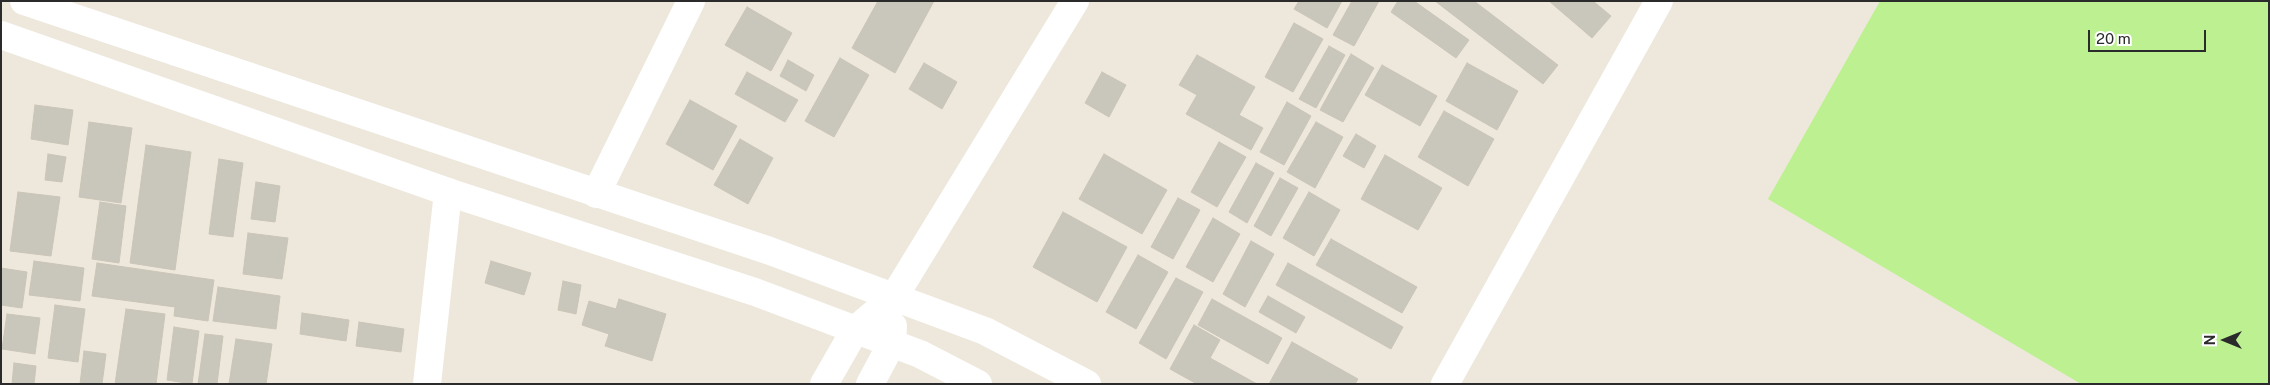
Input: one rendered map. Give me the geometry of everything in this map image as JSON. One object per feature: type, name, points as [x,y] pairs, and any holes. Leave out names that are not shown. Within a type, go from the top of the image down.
[{"type":"street","points":[[24,1],[770,251],[984,331],[1087,384]]},
{"type":"street","points":[[596,194],[691,1]]},
{"type":"street","points":[[824,384],[855,330],[894,297],[1075,1]]},
{"type":"street","points":[[1445,384],[1659,1]]},
{"type":"street","points":[[1,35],[448,192],[755,292],[920,354],[978,384]]},
{"type":"street","points":[[427,384],[448,192]]},
{"type":"street","points":[[870,384],[892,343],[894,297]]},
{"type":"green space","points":[[1880,1],[2269,1],[2269,384],[2081,384],[1768,199]]},
{"type":"building","points":[[878,1],[934,1],[895,73],[852,48]]},
{"type":"building","points":[[1299,1],[1342,1],[1327,28],[1294,9]]},
{"type":"building","points":[[1352,1],[1379,1],[1354,46],[1333,35]]},
{"type":"building","points":[[1398,1],[1414,1],[1469,40],[1456,58],[1391,12]]},
{"type":"building","points":[[1435,1],[1474,1],[1558,65],[1543,84]]},
{"type":"building","points":[[1549,1],[1593,1],[1611,16],[1592,38]]},
{"type":"building","points":[[747,7],[792,33],[771,71],[725,45]]},
{"type":"building","points":[[1294,23],[1323,39],[1293,92],[1265,77]]},
{"type":"building","points":[[1329,46],[1345,55],[1316,108],[1299,99]]},
{"type":"building","points":[[1351,54],[1374,68],[1343,122],[1320,110]]},
{"type":"building","points":[[1197,55],[1255,87],[1239,115],[1263,128],[1251,150],[1186,114],[1197,95],[1179,85]]},
{"type":"building","points":[[840,58],[869,75],[834,137],[805,121]]},
{"type":"building","points":[[788,60],[814,75],[806,91],[780,76]]},
{"type":"building","points":[[924,63],[957,82],[942,109],[909,89]]},
{"type":"building","points":[[1467,63],[1518,91],[1497,130],[1446,101]]},
{"type":"building","points":[[1382,65],[1437,96],[1420,126],[1365,95]]},
{"type":"building","points":[[747,72],[798,100],[785,122],[735,94]]},
{"type":"building","points":[[1102,72],[1126,85],[1109,117],[1085,103]]},
{"type":"building","points":[[690,100],[737,126],[713,170],[666,144]]},
{"type":"building","points":[[1287,102],[1311,116],[1284,165],[1260,152]]},
{"type":"building","points":[[35,105],[73,110],[68,145],[31,139]]},
{"type":"building","points":[[1444,111],[1494,139],[1468,186],[1418,157]]},
{"type":"building","points":[[89,122],[132,128],[121,203],[79,197]]},
{"type":"building","points":[[1316,122],[1343,137],[1315,188],[1287,172]]},
{"type":"building","points":[[1356,134],[1376,146],[1364,168],[1343,156]]},
{"type":"building","points":[[740,139],[773,158],[748,204],[714,185]]},
{"type":"building","points":[[1219,142],[1246,157],[1217,207],[1191,192]]},
{"type":"building","points":[[146,145],[191,152],[175,270],[130,263]]},
{"type":"building","points":[[48,154],[66,157],[62,182],[45,180]]},
{"type":"building","points":[[1104,154],[1167,190],[1142,234],[1079,199]]},
{"type":"building","points":[[1385,155],[1442,188],[1418,230],[1361,199]]},
{"type":"building","points":[[219,159],[243,163],[233,237],[209,234]]},
{"type":"building","points":[[1256,163],[1274,173],[1247,223],[1229,212]]},
{"type":"building","points":[[1280,178],[1298,188],[1271,236],[1254,226]]},
{"type":"building","points":[[256,182],[280,186],[275,222],[251,219]]},
{"type":"building","points":[[18,192],[60,197],[51,256],[10,251]]},
{"type":"building","points":[[1309,192],[1340,210],[1314,256],[1283,238]]},
{"type":"building","points":[[1178,198],[1200,210],[1173,259],[1151,247]]},
{"type":"building","points":[[100,202],[126,206],[119,263],[92,259]]},
{"type":"building","points":[[1063,212],[1127,247],[1097,302],[1033,267]]},
{"type":"building","points":[[1213,218],[1240,234],[1213,282],[1186,267]]},
{"type":"building","points":[[248,233],[288,238],[282,279],[243,274]]},
{"type":"building","points":[[1331,239],[1417,287],[1402,313],[1316,265]]},
{"type":"building","points":[[1251,241],[1274,254],[1245,307],[1223,294]]},
{"type":"building","points":[[1138,255],[1168,272],[1136,329],[1106,312]]},
{"type":"building","points":[[34,261],[84,268],[80,301],[29,295]]},
{"type":"building","points":[[491,261],[531,273],[524,295],[485,283]]},
{"type":"building","points":[[97,263],[214,280],[208,321],[174,316],[175,307],[92,296]]},
{"type":"building","points":[[1288,263],[1403,327],[1391,349],[1276,285]]},
{"type":"building","points":[[1,268],[27,272],[22,308],[1,305]]},
{"type":"building","points":[[1176,278],[1203,292],[1166,359],[1139,343]]},
{"type":"building","points":[[563,281],[581,285],[576,314],[558,310]]},
{"type":"building","points":[[218,287],[280,296],[276,329],[213,321]]},
{"type":"building","points":[[1268,296],[1305,317],[1296,333],[1259,312]]},
{"type":"building","points":[[619,299],[666,314],[652,361],[605,346],[609,334],[582,325],[589,301],[616,309]]},
{"type":"building","points":[[1212,299],[1282,338],[1268,364],[1198,325]]},
{"type":"building","points":[[55,305],[85,309],[78,362],[48,358]]},
{"type":"building","points":[[126,309],[165,314],[156,384],[115,384]]},
{"type":"building","points":[[302,313],[349,320],[346,341],[300,334]]},
{"type":"building","points":[[7,314],[40,318],[35,354],[2,349]]},
{"type":"building","points":[[359,322],[404,329],[401,352],[356,346]]},
{"type":"building","points":[[1194,325],[1220,340],[1210,358],[1257,384],[1197,384],[1170,369]]},
{"type":"building","points":[[174,327],[199,331],[192,384],[167,380]]},
{"type":"building","points":[[205,334],[223,336],[217,384],[198,384]]},
{"type":"building","points":[[236,339],[272,344],[266,384],[229,384]]},
{"type":"building","points":[[1292,342],[1358,379],[1355,384],[1269,384]]},
{"type":"building","points":[[84,351],[106,354],[102,384],[80,384]]},
{"type":"building","points":[[14,363],[36,366],[34,384],[12,384]]}]
